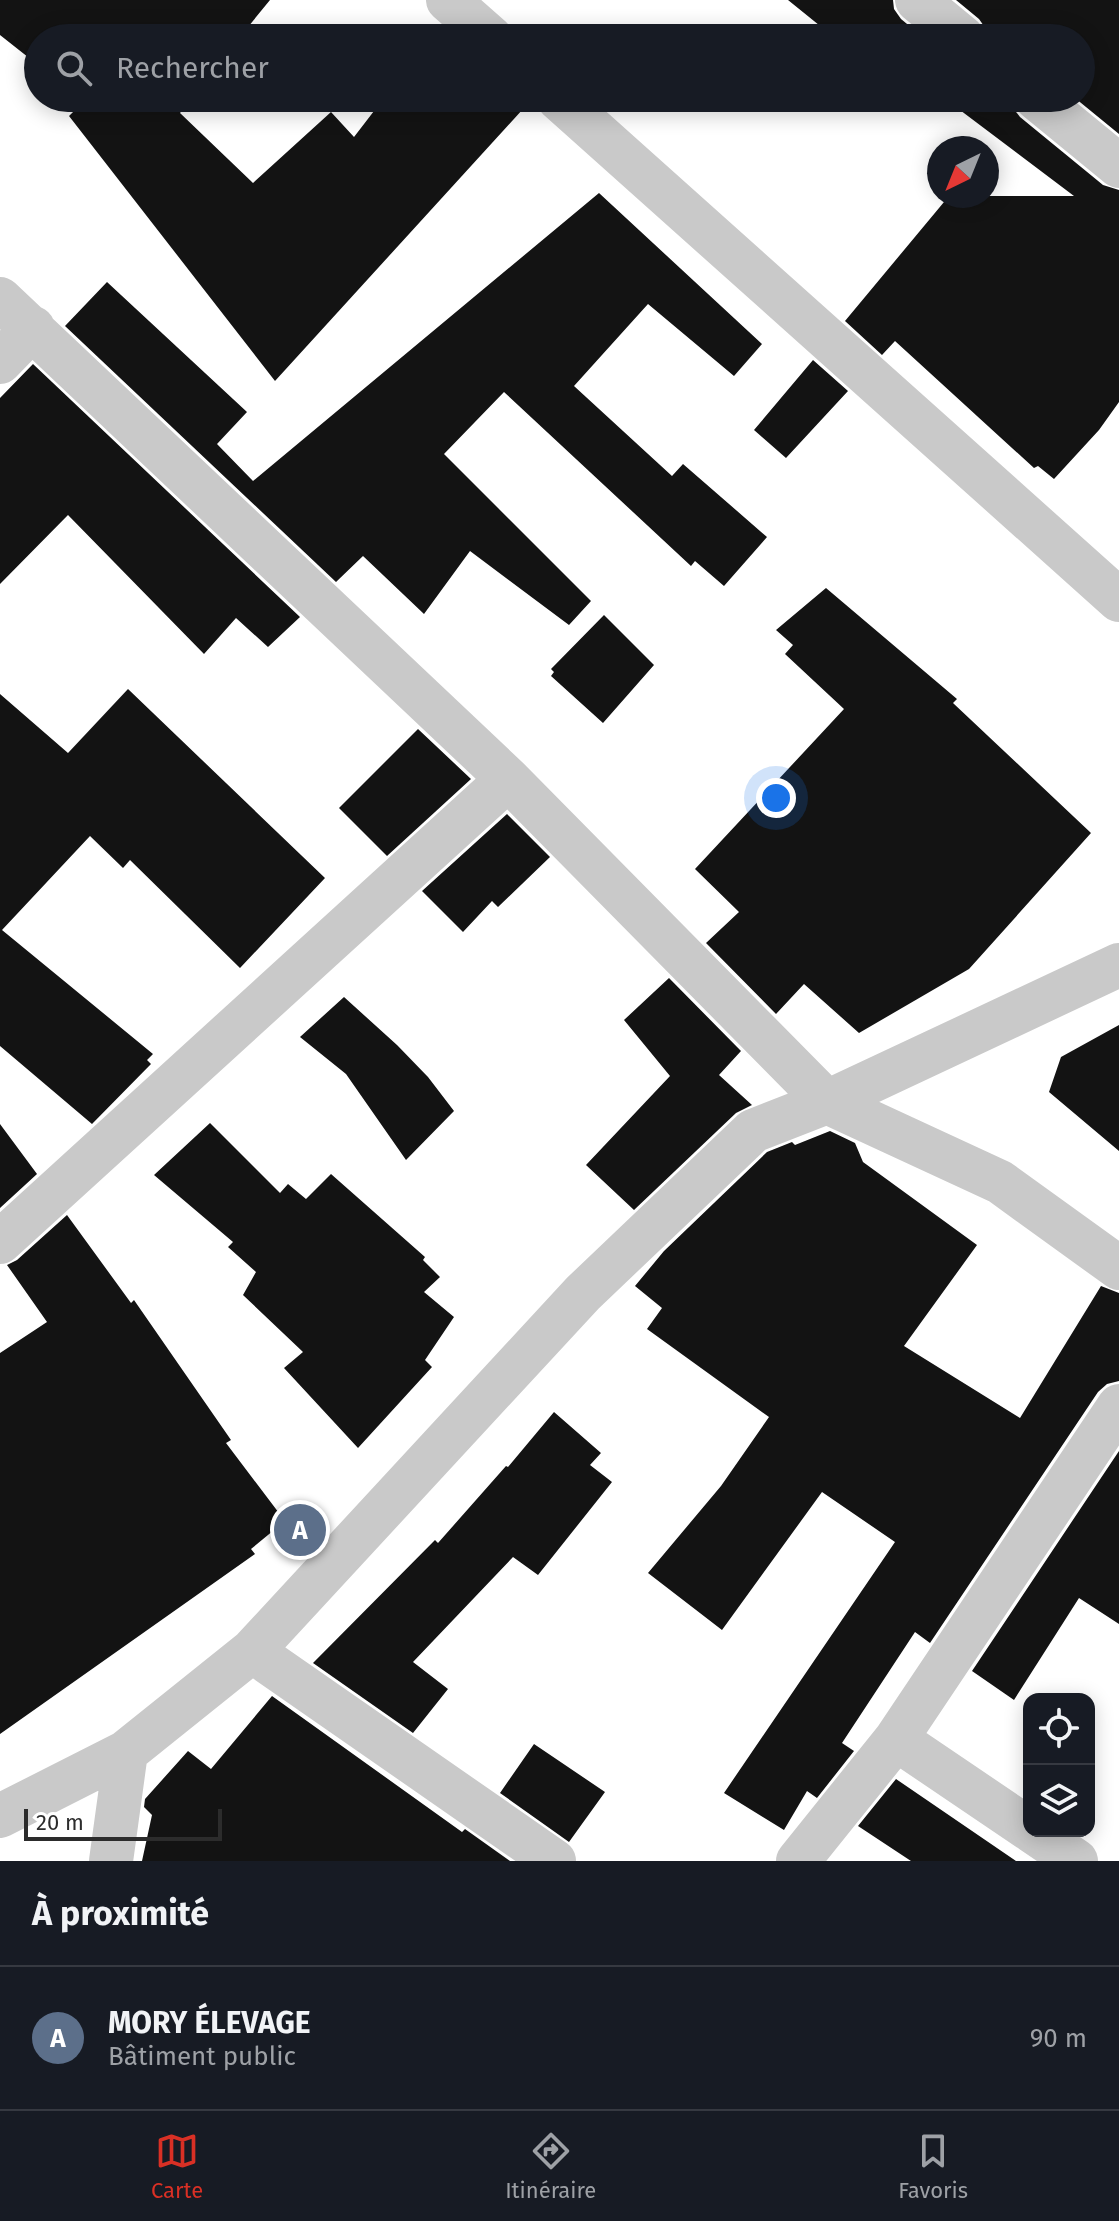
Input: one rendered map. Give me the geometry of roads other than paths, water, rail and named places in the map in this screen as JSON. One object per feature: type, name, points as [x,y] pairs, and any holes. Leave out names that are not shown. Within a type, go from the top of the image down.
[{"type":"street","points":[[448,0],[475,24]]},
{"type":"street","points":[[917,0],[946,24]]},
{"type":"street","points":[[574,112],[1119,600]]},
{"type":"street","points":[[1053,112],[1119,166]]},
{"type":"street","points":[[0,299],[508,779],[827,1102],[1000,1182],[1119,1268]]},
{"type":"street","points":[[0,362],[33,328]]},
{"type":"street","points":[[0,1242],[508,779]]},
{"type":"street","points":[[0,1816],[126,1752],[252,1651],[594,1282],[753,1131],[827,1102],[1119,965]]},
{"type":"street","points":[[798,1861],[896,1739],[1119,1406]]},
{"type":"street","points":[[252,1651],[554,1861]]},
{"type":"street","points":[[896,1739],[1023,1825]]},
{"type":"street","points":[[111,1861],[126,1752]]},
{"type":"street","points":[[1040,1837],[1076,1861]]},
{"type":"place","name":"MORY ÉLEVAGE","points":[[300,1530]]}]
